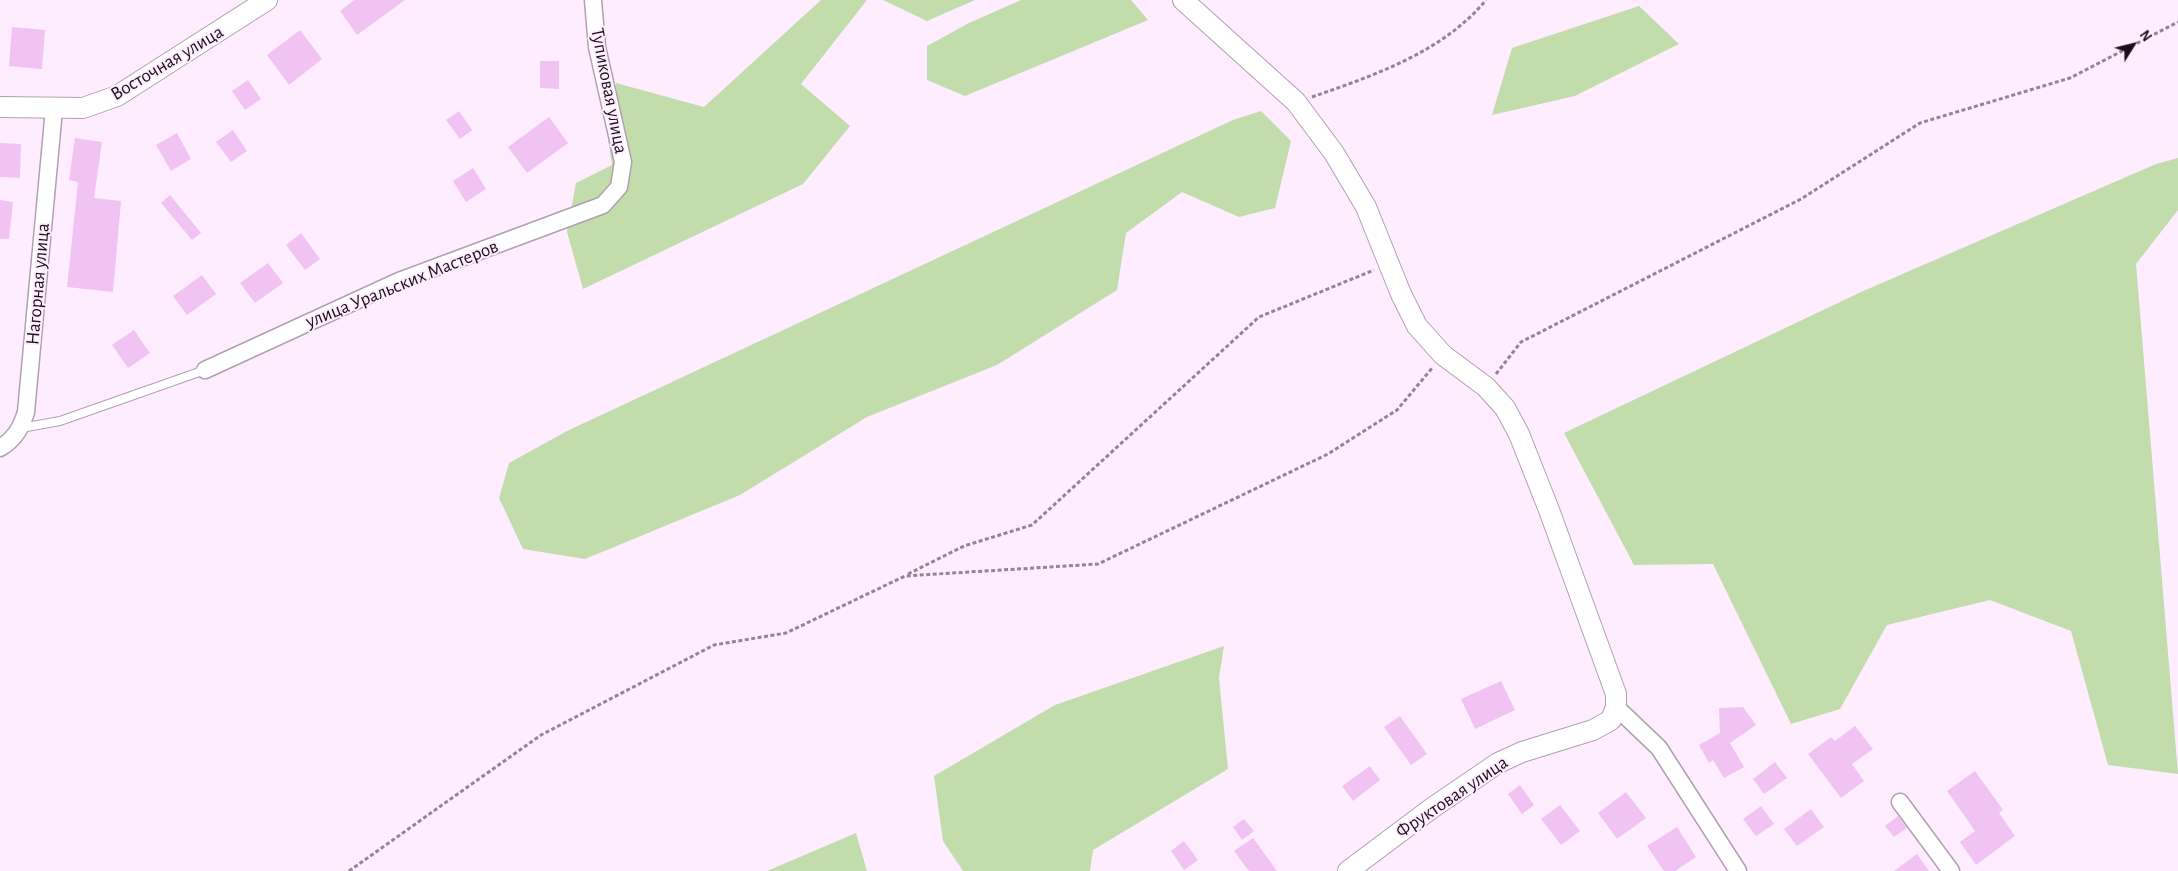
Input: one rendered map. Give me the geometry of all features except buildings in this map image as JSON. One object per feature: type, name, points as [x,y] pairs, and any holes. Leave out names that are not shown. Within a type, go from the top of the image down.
[{"type":"street","name":"Восточная улица","points":[[0,107],[83,108],[117,96],[267,0]]},
{"type":"street","name":"Тупиковая улица","points":[[593,0],[597,47],[623,162],[619,187],[603,206]]},
{"type":"street","points":[[1183,0],[1296,102],[1334,153],[1366,207],[1417,326],[1443,355],[1486,387],[1505,408],[1519,434],[1609,674],[1616,694],[1616,707],[1659,748],[1738,871]]},
{"type":"street","name":"Нагорная улица","points":[[21,428],[26,412],[54,109]]},
{"type":"street","name":"улица Уральских Мастеров","points":[[205,370],[399,281],[603,206]]},
{"type":"street","points":[[0,448],[9,443],[21,428]]},
{"type":"street","name":"Фруктовая улица","points":[[1348,871],[1490,768],[1522,752],[1593,730],[1611,720],[1616,707]]},
{"type":"street","points":[[1900,802],[1951,871]]},
{"type":"lane","points":[[21,428],[60,421],[205,370]]},
{"type":"path","points":[[1296,102],[1398,64],[1427,48],[1473,16],[1486,0]]},
{"type":"path","points":[[1486,387],[1521,342],[1800,199],[1920,123],[2070,78],[2178,22]]},
{"type":"path","points":[[349,871],[540,735],[714,645],[786,633],[964,546],[1032,526],[1259,317],[1389,264]]},
{"type":"path","points":[[905,576],[1098,564],[1328,454],[1396,410],[1443,355]]},
{"type":"green space","points":[[821,0],[867,0],[801,84],[850,126],[803,184],[583,289],[567,232],[576,183],[612,165],[606,125],[616,83],[704,107]]},
{"type":"green space","points":[[883,0],[975,0],[927,21]]},
{"type":"green space","points":[[1021,0],[1131,0],[1148,20],[965,96],[927,80],[927,46],[969,23]]},
{"type":"green space","points":[[1639,6],[1679,44],[1575,96],[1492,115],[1512,48]]},
{"type":"green space","points":[[1261,111],[1291,141],[1275,208],[1239,217],[1182,192],[1126,233],[1117,290],[997,365],[867,417],[740,495],[585,559],[523,549],[499,498],[509,463],[567,431],[1233,120]]},
{"type":"green space","points":[[2178,158],[2178,210],[2136,264],[2178,774],[2108,765],[2071,631],[1990,600],[1887,625],[1840,709],[1791,724],[1713,564],[1634,565],[1564,433],[1861,292],[2156,164]]},
{"type":"green space","points":[[1224,646],[1219,678],[1228,769],[1093,850],[1090,871],[963,871],[943,841],[934,776],[1055,705]]},
{"type":"green space","points":[[856,833],[867,871],[767,871]]}]
